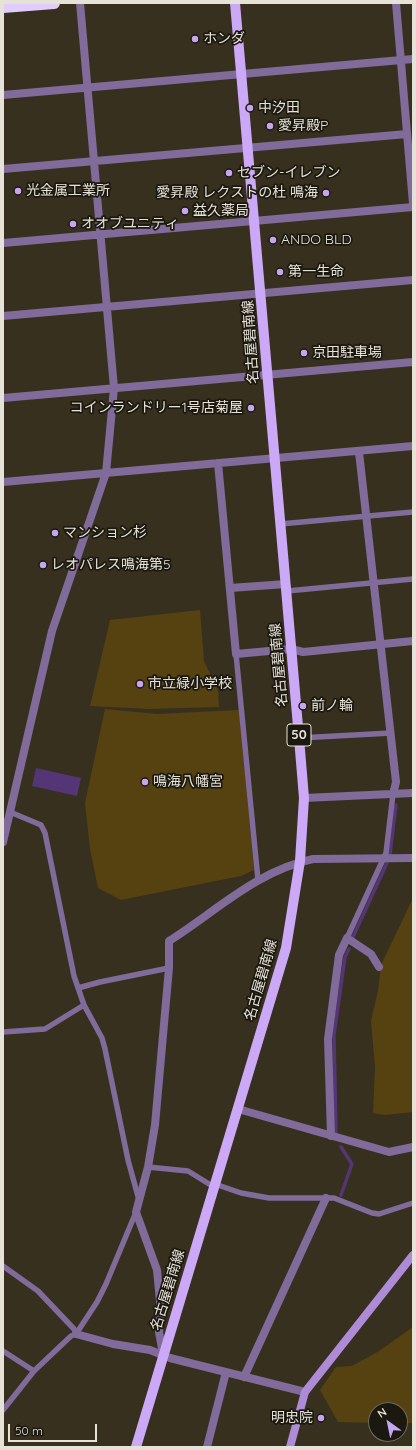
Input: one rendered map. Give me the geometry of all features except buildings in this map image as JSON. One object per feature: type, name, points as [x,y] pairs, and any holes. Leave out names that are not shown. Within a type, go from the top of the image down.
[{"type":"highway","points":[[3,7],[54,3]]},
{"type":"main road","name":"名古屋碧南線","points":[[136,1447],[286,948],[300,861],[304,798],[287,587],[267,375],[262,295],[235,3]]},
{"type":"street","points":[[3,842],[6,811],[52,631],[106,473],[114,388],[80,3]]},
{"type":"street","points":[[3,243],[413,205],[409,139],[396,3]]},
{"type":"street","points":[[3,95],[413,59]]},
{"type":"street","points":[[3,169],[248,148],[409,139]]},
{"type":"street","points":[[3,316],[262,295],[413,280]]},
{"type":"street","points":[[3,398],[413,362]]},
{"type":"street","points":[[4,484],[106,473],[413,446]]},
{"type":"street","points":[[358,452],[391,733],[396,782],[393,794]]},
{"type":"street","points":[[218,463],[236,654],[291,649],[303,652],[413,641]]},
{"type":"street","points":[[230,588],[287,587]]},
{"type":"street","points":[[304,798],[413,793]]},
{"type":"street","points":[[163,1354],[158,1332],[161,1311],[157,1270],[136,1212],[148,1167],[157,1106],[169,968],[169,941],[269,873],[300,861],[313,859],[413,858]]},
{"type":"street","points":[[331,1136],[328,1039],[339,955],[347,938],[371,954],[379,967]]},
{"type":"street","points":[[238,1109],[388,1152],[413,1147]]},
{"type":"street","points":[[244,1377],[326,1198]]},
{"type":"street","points":[[290,1447],[305,1392],[413,1255]]},
{"type":"street","points":[[76,1334],[163,1354],[170,1358],[305,1392]]},
{"type":"street","points":[[207,1447],[226,1372]]},
{"type":"lane","points":[[280,524],[413,512]]},
{"type":"lane","points":[[287,587],[373,583],[413,579]]},
{"type":"lane","points":[[236,654],[258,880]]},
{"type":"lane","points":[[299,738],[391,733]]},
{"type":"lane","points":[[347,938],[384,858],[393,794]]},
{"type":"lane","points":[[6,811],[41,825],[45,833],[78,988],[84,1005],[102,1038],[106,1049],[128,1160],[139,1200]]},
{"type":"lane","points":[[78,988],[169,968]]},
{"type":"lane","points":[[3,1032],[45,1029],[84,1005]]},
{"type":"lane","points":[[148,1167],[188,1171],[214,1185],[241,1193],[269,1198],[326,1198],[342,1200],[372,1214],[379,1214],[413,1203]]},
{"type":"lane","points":[[3,1410],[34,1371],[71,1336],[76,1334],[97,1302],[106,1284],[136,1212]]},
{"type":"lane","points":[[3,1266],[38,1290],[74,1329],[76,1334]]},
{"type":"lane","points":[[3,1351],[34,1371]]},
{"type":"shaded area","points":[[200,610],[204,661],[218,691],[219,707],[148,709],[90,706],[110,620]]},
{"type":"shaded area","points":[[105,709],[157,714],[239,710],[254,870],[241,876],[121,900],[98,888],[90,849],[85,803]]},
{"type":"shaded area","points":[[36,768],[81,778],[77,796],[32,786]]},
{"type":"shaded area","points":[[413,898],[413,1112],[385,1115],[373,1113],[375,1067],[371,1021],[378,991],[381,965]]},
{"type":"shaded area","points":[[413,1327],[413,1423],[408,1423],[408,1402],[368,1402],[368,1423],[338,1422],[320,1390],[336,1367],[352,1366],[379,1351]]},
{"type":"waterway","points":[[390,854],[396,805]]},
{"type":"waterway","points":[[353,937],[387,863]]},
{"type":"waterway","points":[[336,1132],[334,1035],[345,957],[349,949]]},
{"type":"waterway","points":[[341,1147],[352,1164],[341,1195]]},
{"type":"place","name":"ホンダ","points":[[195,39]]},
{"type":"place","name":"中汐田","points":[[250,108]]},
{"type":"place","name":"愛昇殿P","points":[[270,126]]},
{"type":"place","name":"セブン-イレブン","points":[[229,173]]},
{"type":"place","name":"光金属工業所","points":[[18,191]]},
{"type":"place","name":"愛昇殿 レクストの杜 鳴海","points":[[326,193]]},
{"type":"place","name":"益久薬局","points":[[185,211]]},
{"type":"place","name":"オオブユニティ","points":[[73,224]]},
{"type":"place","name":"ANDO BLD","points":[[273,240]]},
{"type":"place","name":"第一生命","points":[[280,272]]},
{"type":"place","name":"京田駐車場","points":[[304,353]]},
{"type":"place","name":"コインランドリー1号店菊屋","points":[[251,408]]},
{"type":"place","name":"マンション杉","points":[[55,533]]},
{"type":"place","name":"レオパレス鳴海第5","points":[[43,565]]},
{"type":"place","name":"市立緑小学校","points":[[140,684]]},
{"type":"place","name":"前ノ輪","points":[[303,706]]},
{"type":"place","name":"鳴海八幡宮","points":[[145,782]]},
{"type":"place","name":"明忠院","points":[[321,1418]]}]
